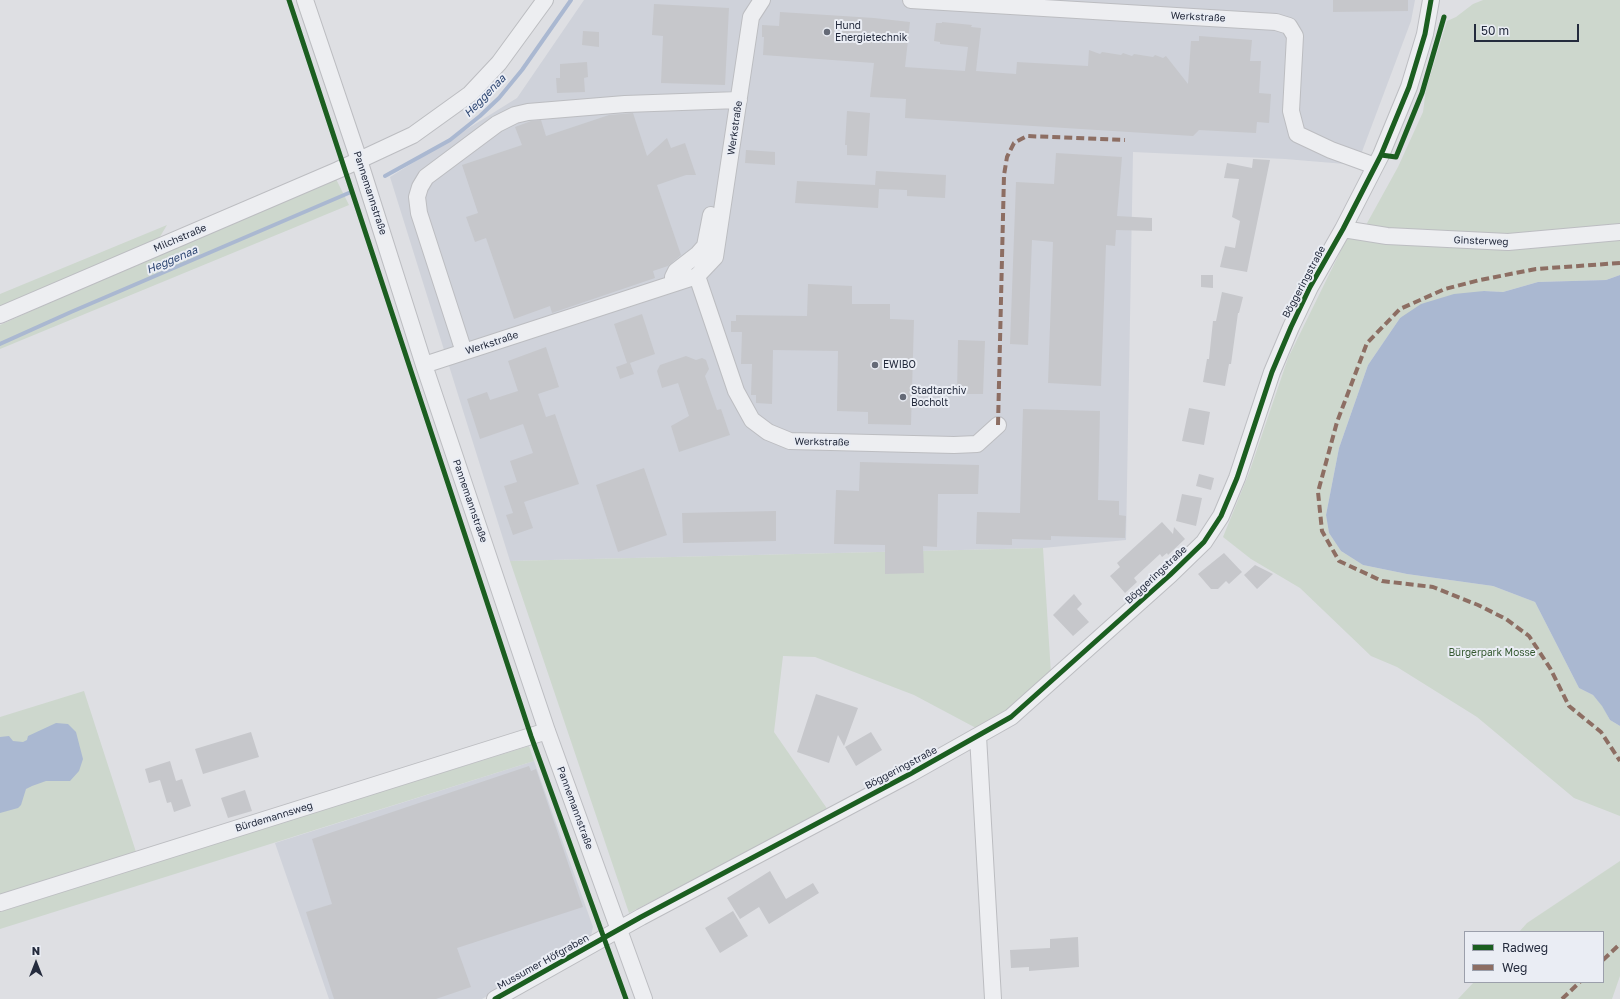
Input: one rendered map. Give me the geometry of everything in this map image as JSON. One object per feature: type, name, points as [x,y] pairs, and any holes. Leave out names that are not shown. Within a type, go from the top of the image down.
[{"type":"street","name":"Pannemannstraße","points":[[305,0],[359,160],[424,365],[547,731],[620,929],[644,999]]},
{"type":"street","name":"Milchstraße","points":[[0,315],[359,160],[413,135],[470,94],[499,63],[545,0]]},
{"type":"street","name":"Werkstraße","points":[[424,365],[696,276],[715,257],[733,100],[751,17],[762,0]]},
{"type":"street","name":"Werkstraße","points":[[911,0],[1276,22],[1289,26],[1295,36],[1291,111],[1297,134],[1331,150],[1375,166]]},
{"type":"street","name":"Böggeringstraße","points":[[620,929],[978,736],[1011,716],[1170,575],[1204,542],[1221,516],[1237,478],[1272,372],[1291,327],[1310,287],[1343,229],[1375,166],[1409,87],[1425,34],[1431,0]]},
{"type":"street","points":[[464,352],[419,213],[417,198],[420,187],[426,177],[497,124],[515,115],[528,112],[625,104],[733,100],[708,236],[704,246],[698,254],[676,271],[673,277],[674,283]]},
{"type":"street","name":"Ginsterweg","points":[[1343,229],[1387,236],[1508,242],[1620,232]]},
{"type":"street","name":"Werkstraße","points":[[696,276],[736,391],[752,420],[768,432],[790,441],[977,444],[998,425]]},
{"type":"street","name":"Bürdemannsweg","points":[[0,903],[547,731]]},
{"type":"street","points":[[978,736],[993,999]]},
{"type":"street","name":"Mussumer Höfgraben","points":[[496,999],[620,929]]},
{"type":"shaded area","points":[[584,0],[1415,0],[1411,21],[1357,165],[1285,159],[1133,152],[1126,540],[1043,548],[510,561],[390,177],[517,98]]},
{"type":"shaded area","points":[[534,761],[593,927],[591,936],[482,999],[329,999],[275,843]]},
{"type":"green space","points":[[1483,0],[1620,0],[1620,227],[1528,236],[1415,232],[1366,225],[1398,167],[1423,112],[1426,89],[1447,21],[1456,17],[1473,4]]},
{"type":"green space","points":[[336,179],[349,205],[0,349],[0,325],[152,257]]},
{"type":"green space","points":[[167,225],[158,240],[0,311],[0,294]]},
{"type":"green space","name":"Bürgerpark Mosse","points":[[1620,237],[1620,275],[1606,280],[1538,282],[1503,292],[1484,291],[1400,318],[1368,365],[1339,448],[1326,515],[1329,533],[1341,551],[1363,565],[1407,574],[1493,586],[1535,602],[1579,688],[1593,695],[1602,705],[1610,720],[1620,726],[1620,816],[1574,798],[1477,717],[1397,667],[1371,656],[1300,588],[1251,559],[1223,537],[1249,473],[1288,358],[1347,238],[1384,242]]},
{"type":"green space","points":[[1043,548],[1051,674],[995,720],[976,728],[914,695],[815,657],[783,656],[774,732],[828,810],[629,913],[510,561]]},
{"type":"green space","points":[[84,691],[136,852],[0,896],[0,717]]},
{"type":"green space","points":[[529,746],[534,761],[0,929],[0,912],[246,833]]},
{"type":"green space","points":[[1620,861],[1620,976],[1612,999],[1458,999],[1473,983],[1604,983],[1604,931],[1520,931],[1527,923]]},
{"type":"water","points":[[1620,275],[1620,726],[1610,720],[1602,706],[1593,695],[1579,688],[1535,602],[1493,586],[1407,574],[1363,565],[1341,551],[1329,533],[1326,515],[1339,448],[1368,365],[1400,318],[1421,304],[1454,294],[1484,291],[1503,292],[1538,282],[1606,280]]},
{"type":"water","points":[[56,723],[68,724],[76,732],[83,759],[79,771],[70,781],[46,781],[26,789],[21,805],[18,808],[0,813],[0,737],[9,736],[13,741],[23,742],[27,740],[28,736]]},
{"type":"building","points":[[1333,0],[1408,0],[1408,11],[1333,12]]},
{"type":"building","points":[[654,4],[729,8],[725,85],[661,83],[663,36],[652,35]]},
{"type":"building","points":[[780,12],[874,18],[910,22],[905,67],[965,71],[968,47],[940,44],[940,42],[934,41],[936,23],[942,22],[972,25],[971,27],[981,28],[976,71],[1016,74],[1017,62],[1088,66],[1089,50],[1100,54],[1102,52],[1121,55],[1123,53],[1132,56],[1134,54],[1153,57],[1155,55],[1163,58],[1166,56],[1188,84],[1191,41],[1199,41],[1199,36],[1252,40],[1250,61],[1261,61],[1259,93],[1271,94],[1269,123],[1257,122],[1256,133],[1199,130],[1193,136],[905,118],[906,99],[870,97],[874,63],[763,55],[764,37],[762,37],[762,25],[779,26]]},
{"type":"building","points":[[583,31],[599,32],[599,47],[582,45]]},
{"type":"building","points":[[587,62],[588,77],[584,78],[585,92],[557,93],[556,78],[560,78],[560,64]]},
{"type":"building","points":[[847,111],[870,113],[867,156],[847,155],[847,145],[845,145]]},
{"type":"building","points":[[633,113],[647,156],[667,138],[671,148],[685,143],[696,175],[686,175],[657,185],[681,255],[668,266],[653,271],[655,278],[552,313],[550,306],[514,319],[486,238],[475,242],[466,217],[478,213],[462,165],[522,145],[515,127],[531,121],[541,120],[546,136],[609,115]]},
{"type":"building","points":[[746,150],[775,152],[775,165],[745,163]]},
{"type":"building","points":[[1056,153],[1122,157],[1117,216],[1152,218],[1152,231],[1116,230],[1115,246],[1106,245],[1101,386],[1048,383],[1053,242],[1032,240],[1028,345],[1010,344],[1016,182],[1054,184]]},
{"type":"building","points":[[1253,159],[1270,160],[1247,272],[1220,267],[1225,246],[1235,248],[1240,221],[1232,217],[1239,179],[1224,178],[1227,163],[1252,168]]},
{"type":"building","points":[[876,171],[946,175],[945,198],[907,196],[907,190],[879,189],[878,208],[795,203],[797,181],[875,185]]},
{"type":"building","points":[[1201,275],[1213,275],[1213,288],[1201,287]]},
{"type":"building","points":[[808,284],[852,286],[852,304],[890,304],[890,319],[914,320],[911,425],[868,424],[868,412],[837,411],[838,351],[773,350],[772,404],[756,403],[756,395],[751,395],[752,364],[741,364],[742,332],[731,332],[731,321],[736,321],[736,315],[807,316]]},
{"type":"building","points":[[1222,292],[1243,297],[1238,313],[1231,364],[1229,364],[1225,386],[1203,382],[1207,359],[1209,359],[1213,321],[1216,321]]},
{"type":"building","points":[[642,314],[655,354],[630,363],[634,374],[620,379],[616,367],[627,363],[614,324]]},
{"type":"building","points":[[958,340],[985,341],[983,394],[957,394]]},
{"type":"building","points":[[546,347],[559,387],[538,394],[546,417],[555,414],[579,484],[524,502],[533,528],[513,535],[506,515],[513,513],[504,486],[517,482],[510,461],[533,453],[523,424],[480,439],[467,399],[487,392],[490,400],[518,391],[508,361]]},
{"type":"building","points":[[686,356],[696,360],[702,358],[706,360],[709,369],[705,376],[717,410],[721,409],[730,435],[679,452],[671,426],[689,416],[678,383],[662,388],[657,371],[660,365]]},
{"type":"building","points":[[1189,408],[1210,412],[1204,445],[1182,441]]},
{"type":"building","points":[[1023,409],[1100,411],[1098,500],[1119,501],[1119,515],[1126,516],[1125,538],[1051,536],[1051,540],[1012,539],[1012,545],[976,544],[977,512],[1020,513]]},
{"type":"building","points":[[860,462],[979,465],[978,494],[938,494],[937,547],[923,546],[924,573],[885,574],[885,545],[834,544],[836,490],[859,491]]},
{"type":"building","points":[[644,468],[667,535],[618,552],[596,485]]},
{"type":"building","points":[[1199,474],[1214,478],[1211,490],[1196,486]]},
{"type":"building","points":[[1182,494],[1202,498],[1196,526],[1176,521]]},
{"type":"building","points":[[776,511],[776,541],[683,543],[682,513]]},
{"type":"building","points":[[1162,522],[1173,534],[1174,527],[1185,539],[1168,555],[1167,553],[1162,557],[1160,554],[1134,578],[1137,582],[1125,593],[1110,576],[1120,567],[1117,563]]},
{"type":"building","points":[[1224,553],[1242,572],[1229,584],[1226,581],[1218,589],[1211,589],[1198,574]]},
{"type":"building","points":[[1255,565],[1273,574],[1257,589],[1244,575]]},
{"type":"building","points":[[1074,594],[1082,604],[1077,609],[1089,622],[1073,636],[1053,615]]},
{"type":"building","points":[[816,694],[858,708],[844,746],[838,735],[829,763],[797,752]]},
{"type":"building","points":[[251,732],[259,757],[203,774],[195,749]]},
{"type":"building","points":[[871,732],[882,750],[856,766],[845,747]]},
{"type":"building","points":[[170,761],[176,781],[182,779],[191,806],[174,812],[171,802],[167,803],[160,780],[149,783],[145,769]]},
{"type":"building","points":[[529,766],[531,771],[536,769],[583,907],[457,948],[471,987],[436,999],[334,999],[306,912],[332,904],[312,839]]},
{"type":"building","points":[[245,790],[252,811],[228,818],[221,798]]},
{"type":"building","points":[[770,871],[786,899],[813,883],[819,893],[769,924],[759,907],[740,919],[727,898]]},
{"type":"building","points":[[733,911],[748,936],[720,953],[705,928]]},
{"type":"building","points":[[1078,937],[1079,967],[1029,971],[1029,967],[1011,968],[1010,950],[1050,948],[1050,939]]},
{"type":"waterway","name":"Heggenaa","points":[[385,176],[450,140],[480,116],[499,98],[522,70],[571,0]]},
{"type":"waterway","name":"Heggenaa","points":[[0,344],[351,192]]},
{"type":"marked path","points":[[998,425],[1004,175],[1007,157],[1014,143],[1027,136],[1125,140]]},
{"type":"marked path","points":[[1620,263],[1536,269],[1480,280],[1445,289],[1400,309],[1367,343],[1337,422],[1318,492],[1322,531],[1339,561],[1382,581],[1433,587],[1478,605],[1506,619],[1529,636],[1550,668],[1569,706],[1601,732],[1620,761]]},
{"type":"marked path","points":[[1604,959],[1620,944]]},
{"type":"marked path","points":[[1562,999],[1579,983]]},
{"type":"cycle path","points":[[289,0],[531,736],[626,999]]},
{"type":"cycle path","points":[[495,999],[641,917],[910,774],[1011,717],[1170,575],[1204,542],[1221,516],[1237,478],[1272,372],[1291,327],[1310,287],[1343,229],[1381,155],[1409,87],[1425,34],[1431,0]]},
{"type":"cycle path","points":[[1381,155],[1396,157],[1422,93],[1444,17]]},
{"type":"place","name":"Hund Energietechnik","points":[[827,32]]},
{"type":"place","name":"EWIBO","points":[[875,365]]},
{"type":"place","name":"Stadtarchiv Bocholt","points":[[903,397]]}]
